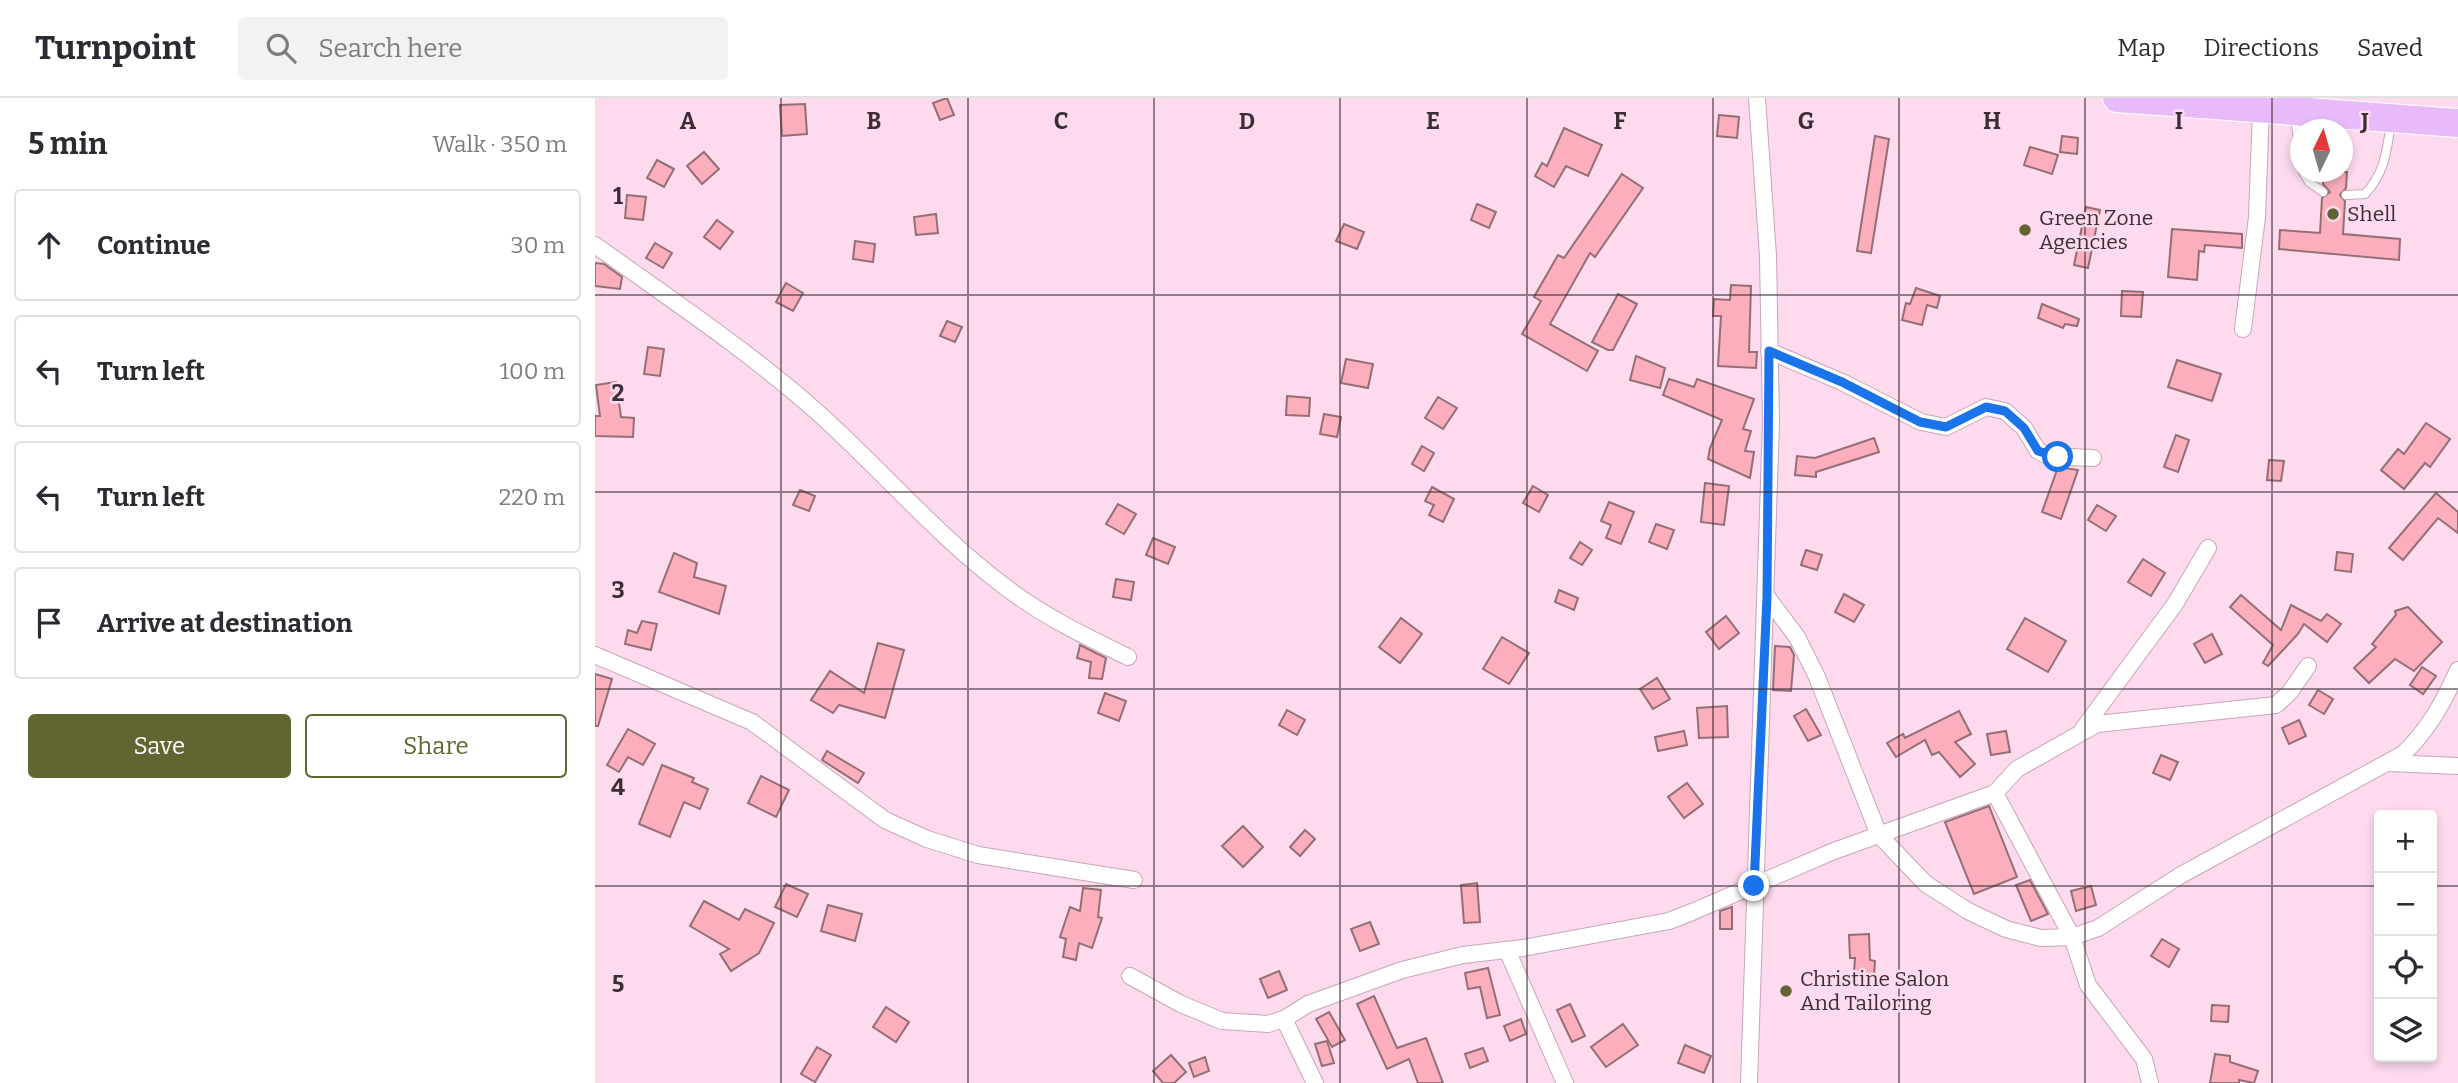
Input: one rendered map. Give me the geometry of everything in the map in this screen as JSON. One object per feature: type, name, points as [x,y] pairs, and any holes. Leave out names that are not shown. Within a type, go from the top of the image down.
[{"type":"highway","points":[[2117,98],[2458,123]]},
{"type":"street","points":[[1749,1083],[1754,886],[1767,597],[1769,351],[1768,256],[1757,98]]},
{"type":"street","points":[[2243,329],[2257,217],[2261,108]]},
{"type":"street","points":[[595,245],[720,333],[816,411],[964,554],[1009,590],[1067,627],[1128,657]]},
{"type":"street","points":[[1769,351],[1842,382],[1920,422],[1946,427],[1986,407],[2005,411],[2016,419],[2038,451],[2048,456],[2093,458]]},
{"type":"street","points":[[2081,731],[2175,604],[2208,548]]},
{"type":"street","points":[[1767,597],[1797,637],[1817,677],[1879,835],[1926,884],[1968,911],[2006,929],[2041,938],[2071,937],[2098,928],[2181,875],[2389,763],[2422,736],[2439,711],[2458,670]]},
{"type":"street","points":[[595,654],[752,722],[885,820],[927,839],[978,855],[1134,880]]},
{"type":"street","points":[[1130,976],[1181,1004],[1222,1021],[1268,1024],[1284,1019],[1308,1004],[1402,970],[1463,955],[1507,950],[1669,921],[1834,851],[1995,793],[2017,769],[2081,731],[2115,720],[2276,705],[2290,692],[2308,666]]},
{"type":"street","points":[[2389,763],[2458,766]]},
{"type":"street","points":[[1995,793],[2071,937],[2088,985],[2144,1059],[2151,1083]]},
{"type":"street","points":[[1507,950],[1565,1083]]},
{"type":"street","points":[[1284,1019],[1315,1083]]},
{"type":"lane","points":[[2294,110],[2295,119]]},
{"type":"lane","points":[[2346,195],[2365,194],[2382,172],[2392,118]]},
{"type":"lane","points":[[2309,182],[2323,192]]},
{"type":"building","points":[[947,98],[954,115],[940,120],[933,103]]},
{"type":"building","points":[[805,104],[807,134],[782,136],[780,105]]},
{"type":"building","points":[[1719,115],[1739,117],[1737,138],[1717,136]]},
{"type":"building","points":[[1564,128],[1602,145],[1588,176],[1566,166],[1554,187],[1535,176],[1542,163],[1547,166]]},
{"type":"building","points":[[1875,136],[1889,139],[1871,253],[1857,251]]},
{"type":"building","points":[[2062,136],[2078,138],[2077,154],[2060,152]]},
{"type":"building","points":[[2030,147],[2058,155],[2052,174],[2024,165]]},
{"type":"building","points":[[704,152],[719,169],[702,184],[687,166]]},
{"type":"building","points":[[657,160],[674,169],[664,187],[647,178]]},
{"type":"building","points":[[1622,174],[1643,188],[1595,257],[1590,253],[1550,324],[1598,351],[1587,371],[1522,334],[1541,301],[1534,297],[1558,255],[1564,258]]},
{"type":"building","points":[[2346,182],[2346,188],[2340,195],[2345,201],[2343,234],[2400,239],[2399,260],[2279,249],[2280,230],[2320,233],[2322,198],[2330,192],[2323,184]]},
{"type":"building","points":[[627,195],[646,197],[643,220],[625,218]]},
{"type":"building","points":[[1477,204],[1496,212],[1489,228],[1471,220]]},
{"type":"building","points":[[2086,207],[2100,210],[2088,268],[2074,265]]},
{"type":"building","points":[[936,214],[938,233],[916,235],[914,217]]},
{"type":"building","points":[[717,220],[733,232],[720,249],[704,237]]},
{"type":"building","points":[[1344,224],[1364,232],[1357,249],[1336,241]]},
{"type":"building","points":[[2172,229],[2242,234],[2242,248],[2205,245],[2204,252],[2199,251],[2197,280],[2168,277]]},
{"type":"building","points":[[855,241],[875,244],[873,262],[853,259]]},
{"type":"building","points":[[655,243],[672,253],[663,268],[646,258]]},
{"type":"building","points":[[595,263],[604,264],[622,277],[620,289],[595,286]]},
{"type":"building","points":[[786,283],[803,293],[793,311],[776,302]]},
{"type":"building","points":[[1731,285],[1751,286],[1749,352],[1757,352],[1756,368],[1718,366],[1721,316],[1713,316],[1714,299],[1730,300]]},
{"type":"building","points":[[1916,288],[1940,296],[1937,308],[1927,305],[1922,325],[1902,320],[1906,303],[1910,304]]},
{"type":"building","points":[[2122,291],[2143,292],[2141,317],[2121,316]]},
{"type":"building","points":[[1618,294],[1637,304],[1613,350],[1608,350],[1592,342]]},
{"type":"building","points":[[2042,304],[2079,319],[2077,326],[2065,324],[2063,328],[2038,318]]},
{"type":"building","points":[[947,321],[962,327],[955,342],[940,336]]},
{"type":"building","points":[[648,347],[664,349],[660,376],[644,374]]},
{"type":"building","points":[[1636,356],[1665,368],[1660,388],[1630,380]]},
{"type":"building","points":[[1346,359],[1373,364],[1368,388],[1341,383]]},
{"type":"building","points":[[2177,360],[2221,374],[2212,401],[2168,387]]},
{"type":"building","points":[[1669,379],[1694,387],[1697,379],[1754,399],[1743,429],[1751,431],[1745,451],[1754,452],[1750,478],[1708,459],[1722,420],[1663,395]]},
{"type":"building","points":[[616,382],[621,417],[634,418],[633,437],[595,436],[595,416],[600,416],[596,385]]},
{"type":"building","points":[[1287,396],[1310,398],[1309,416],[1286,415]]},
{"type":"building","points":[[1438,397],[1457,408],[1443,429],[1425,418]]},
{"type":"building","points":[[1324,414],[1341,417],[1337,437],[1320,434]]},
{"type":"building","points":[[2426,423],[2450,439],[2430,467],[2425,463],[2404,489],[2381,470],[2398,449],[2404,454]]},
{"type":"building","points":[[2176,435],[2189,440],[2178,472],[2164,467]]},
{"type":"building","points":[[1874,438],[1879,452],[1816,472],[1816,477],[1795,475],[1797,456],[1815,458]]},
{"type":"building","points":[[1422,446],[1434,453],[1424,471],[1412,464]]},
{"type":"building","points":[[2269,460],[2284,461],[2281,481],[2267,480]]},
{"type":"building","points":[[2058,467],[2078,470],[2061,519],[2042,512]]},
{"type":"building","points":[[1705,483],[1729,486],[1724,525],[1701,522]]},
{"type":"building","points":[[1533,486],[1548,495],[1539,512],[1523,503]]},
{"type":"building","points":[[1432,487],[1454,499],[1443,522],[1429,515],[1434,505],[1425,501]]},
{"type":"building","points":[[800,490],[815,496],[809,511],[793,505]]},
{"type":"building","points":[[2436,493],[2458,512],[2458,533],[2438,518],[2403,560],[2389,548]]},
{"type":"building","points":[[1609,502],[1634,512],[1621,544],[1606,538],[1611,525],[1601,521]]},
{"type":"building","points":[[1118,504],[1136,514],[1124,534],[1106,524]]},
{"type":"building","points":[[2097,505],[2116,516],[2106,531],[2088,520]]},
{"type":"building","points":[[1656,524],[1674,530],[1667,549],[1649,542]]},
{"type":"building","points":[[1153,538],[1175,547],[1168,564],[1146,555]]},
{"type":"building","points":[[1580,542],[1592,550],[1582,565],[1570,558]]},
{"type":"building","points":[[1806,550],[1822,555],[1817,570],[1801,565]]},
{"type":"building","points":[[2337,552],[2353,554],[2351,572],[2335,570]]},
{"type":"building","points":[[674,553],[697,563],[694,577],[726,586],[719,614],[659,592]]},
{"type":"building","points":[[2143,559],[2165,573],[2151,596],[2128,582]]},
{"type":"building","points":[[1116,579],[1134,582],[1131,600],[1113,597]]},
{"type":"building","points":[[1559,590],[1578,598],[1574,610],[1555,602]]},
{"type":"building","points":[[1844,594],[1864,605],[1854,622],[1835,612]]},
{"type":"building","points":[[2241,595],[2281,630],[2291,605],[2321,621],[2327,614],[2341,624],[2327,642],[2304,624],[2268,666],[2263,663],[2273,645],[2230,607]]},
{"type":"building","points":[[2408,607],[2442,642],[2414,671],[2395,659],[2369,683],[2354,668],[2376,647],[2372,644],[2396,615],[2395,611]]},
{"type":"building","points":[[1726,616],[1739,633],[1719,649],[1706,632]]},
{"type":"building","points":[[1401,618],[1422,634],[1400,663],[1379,647]]},
{"type":"building","points":[[2025,618],[2066,641],[2048,672],[2007,649]]},
{"type":"building","points":[[642,621],[657,624],[651,650],[625,644],[628,630],[637,633]]},
{"type":"building","points":[[2212,634],[2222,654],[2205,663],[2194,644]]},
{"type":"building","points":[[1502,637],[1529,653],[1509,684],[1483,669]]},
{"type":"building","points":[[878,643],[904,650],[885,718],[839,705],[833,713],[811,700],[830,671],[864,693]]},
{"type":"building","points":[[1080,645],[1106,658],[1102,679],[1089,678],[1091,662],[1077,658]]},
{"type":"building","points":[[1775,646],[1790,647],[1794,655],[1791,691],[1773,690]]},
{"type":"building","points":[[2422,667],[2436,676],[2423,694],[2410,685]]},
{"type":"building","points":[[595,674],[612,679],[598,726],[595,726]]},
{"type":"building","points":[[1657,678],[1670,699],[1653,709],[1640,689]]},
{"type":"building","points":[[2318,690],[2333,699],[2324,714],[2309,705]]},
{"type":"building","points":[[1105,693],[1126,701],[1119,721],[1098,713]]},
{"type":"building","points":[[1727,706],[1728,737],[1699,738],[1697,708]]},
{"type":"building","points":[[1806,709],[1821,735],[1808,741],[1794,716]]},
{"type":"building","points":[[1287,710],[1305,720],[1297,735],[1279,725]]},
{"type":"building","points":[[1959,711],[1971,734],[1955,742],[1975,764],[1960,777],[1939,752],[1932,755],[1925,740],[1896,757],[1887,743],[1903,734],[1905,738]]},
{"type":"building","points":[[2299,720],[2306,736],[2289,744],[2282,728]]},
{"type":"building","points":[[628,729],[655,744],[643,765],[628,757],[619,772],[607,765]]},
{"type":"building","points":[[1684,731],[1687,745],[1658,751],[1655,737]]},
{"type":"building","points":[[2006,731],[2010,752],[1991,755],[1987,734]]},
{"type":"building","points":[[827,751],[864,773],[858,783],[822,760]]},
{"type":"building","points":[[2161,755],[2178,762],[2170,780],[2153,773]]},
{"type":"building","points":[[662,765],[694,778],[692,782],[708,789],[700,809],[684,802],[670,837],[639,824]]},
{"type":"building","points":[[761,776],[789,790],[776,817],[748,803]]},
{"type":"building","points":[[1687,783],[1703,804],[1684,818],[1668,797]]},
{"type":"building","points":[[1989,806],[2017,877],[1974,894],[1945,822]]},
{"type":"building","points":[[1243,826],[1263,847],[1243,867],[1222,846]]},
{"type":"building","points":[[1305,830],[1315,839],[1300,856],[1290,847]]},
{"type":"building","points":[[2030,880],[2048,914],[2031,921],[2016,885]]},
{"type":"building","points":[[1477,883],[1480,922],[1464,923],[1461,885]]},
{"type":"building","points":[[786,884],[808,894],[797,917],[775,907]]},
{"type":"building","points":[[2091,886],[2096,905],[2076,911],[2071,891]]},
{"type":"building","points":[[1083,888],[1101,890],[1098,917],[1102,918],[1092,948],[1079,943],[1076,960],[1063,957],[1066,939],[1060,937],[1070,907],[1080,911]]},
{"type":"building","points":[[704,901],[739,920],[745,909],[774,923],[759,953],[731,971],[720,954],[729,949],[690,926]]},
{"type":"building","points":[[828,905],[862,914],[855,941],[821,931]]},
{"type":"building","points":[[1732,907],[1732,929],[1720,929],[1720,911]]},
{"type":"building","points":[[1370,922],[1379,944],[1360,951],[1351,929]]},
{"type":"building","points":[[1869,934],[1870,960],[1875,961],[1874,975],[1854,973],[1855,958],[1850,958],[1849,935]]},
{"type":"building","points":[[2162,939],[2179,949],[2169,967],[2151,956]]},
{"type":"building","points":[[1488,968],[1500,1015],[1487,1018],[1480,987],[1468,989],[1465,973]]},
{"type":"building","points":[[1279,971],[1287,990],[1268,998],[1260,979]]},
{"type":"building","points":[[1374,996],[1397,1048],[1426,1038],[1443,1083],[1418,1083],[1409,1059],[1387,1069],[1357,1004]]},
{"type":"building","points":[[1570,1004],[1585,1036],[1572,1042],[1557,1010]]},
{"type":"building","points":[[2212,1005],[2229,1006],[2228,1022],[2211,1021]]},
{"type":"building","points":[[886,1007],[909,1022],[896,1042],[873,1027]]},
{"type":"building","points":[[1329,1012],[1345,1040],[1332,1047],[1316,1019]]},
{"type":"building","points":[[1521,1019],[1526,1034],[1510,1041],[1504,1026]]},
{"type":"building","points":[[1623,1024],[1638,1045],[1606,1067],[1591,1047]]},
{"type":"building","points":[[1327,1041],[1334,1063],[1322,1066],[1315,1044]]},
{"type":"building","points":[[1685,1045],[1711,1056],[1704,1073],[1678,1063]]},
{"type":"building","points":[[817,1047],[831,1055],[815,1082],[801,1074]]},
{"type":"building","points":[[1483,1048],[1488,1061],[1470,1068],[1465,1054]]},
{"type":"building","points":[[2215,1054],[2230,1056],[2230,1062],[2258,1071],[2254,1083],[2239,1080],[2239,1083],[2210,1083]]},
{"type":"building","points":[[1171,1055],[1186,1072],[1174,1083],[1163,1083],[1153,1071]]},
{"type":"building","points":[[1205,1057],[1209,1071],[1194,1077],[1189,1063]]},
{"type":"place","name":"Shell","points":[[2333,214]]},
{"type":"place","name":"Green Zone Agencies","points":[[2025,230]]},
{"type":"place","name":"Christine Salon And Tailoring","points":[[1786,991]]},
{"type":"route","points":[[1754,886],[1767,597],[1769,351],[1842,382],[1920,422],[1946,427],[1986,407],[2005,411],[2024,428],[2038,451],[2058,457]]}]
